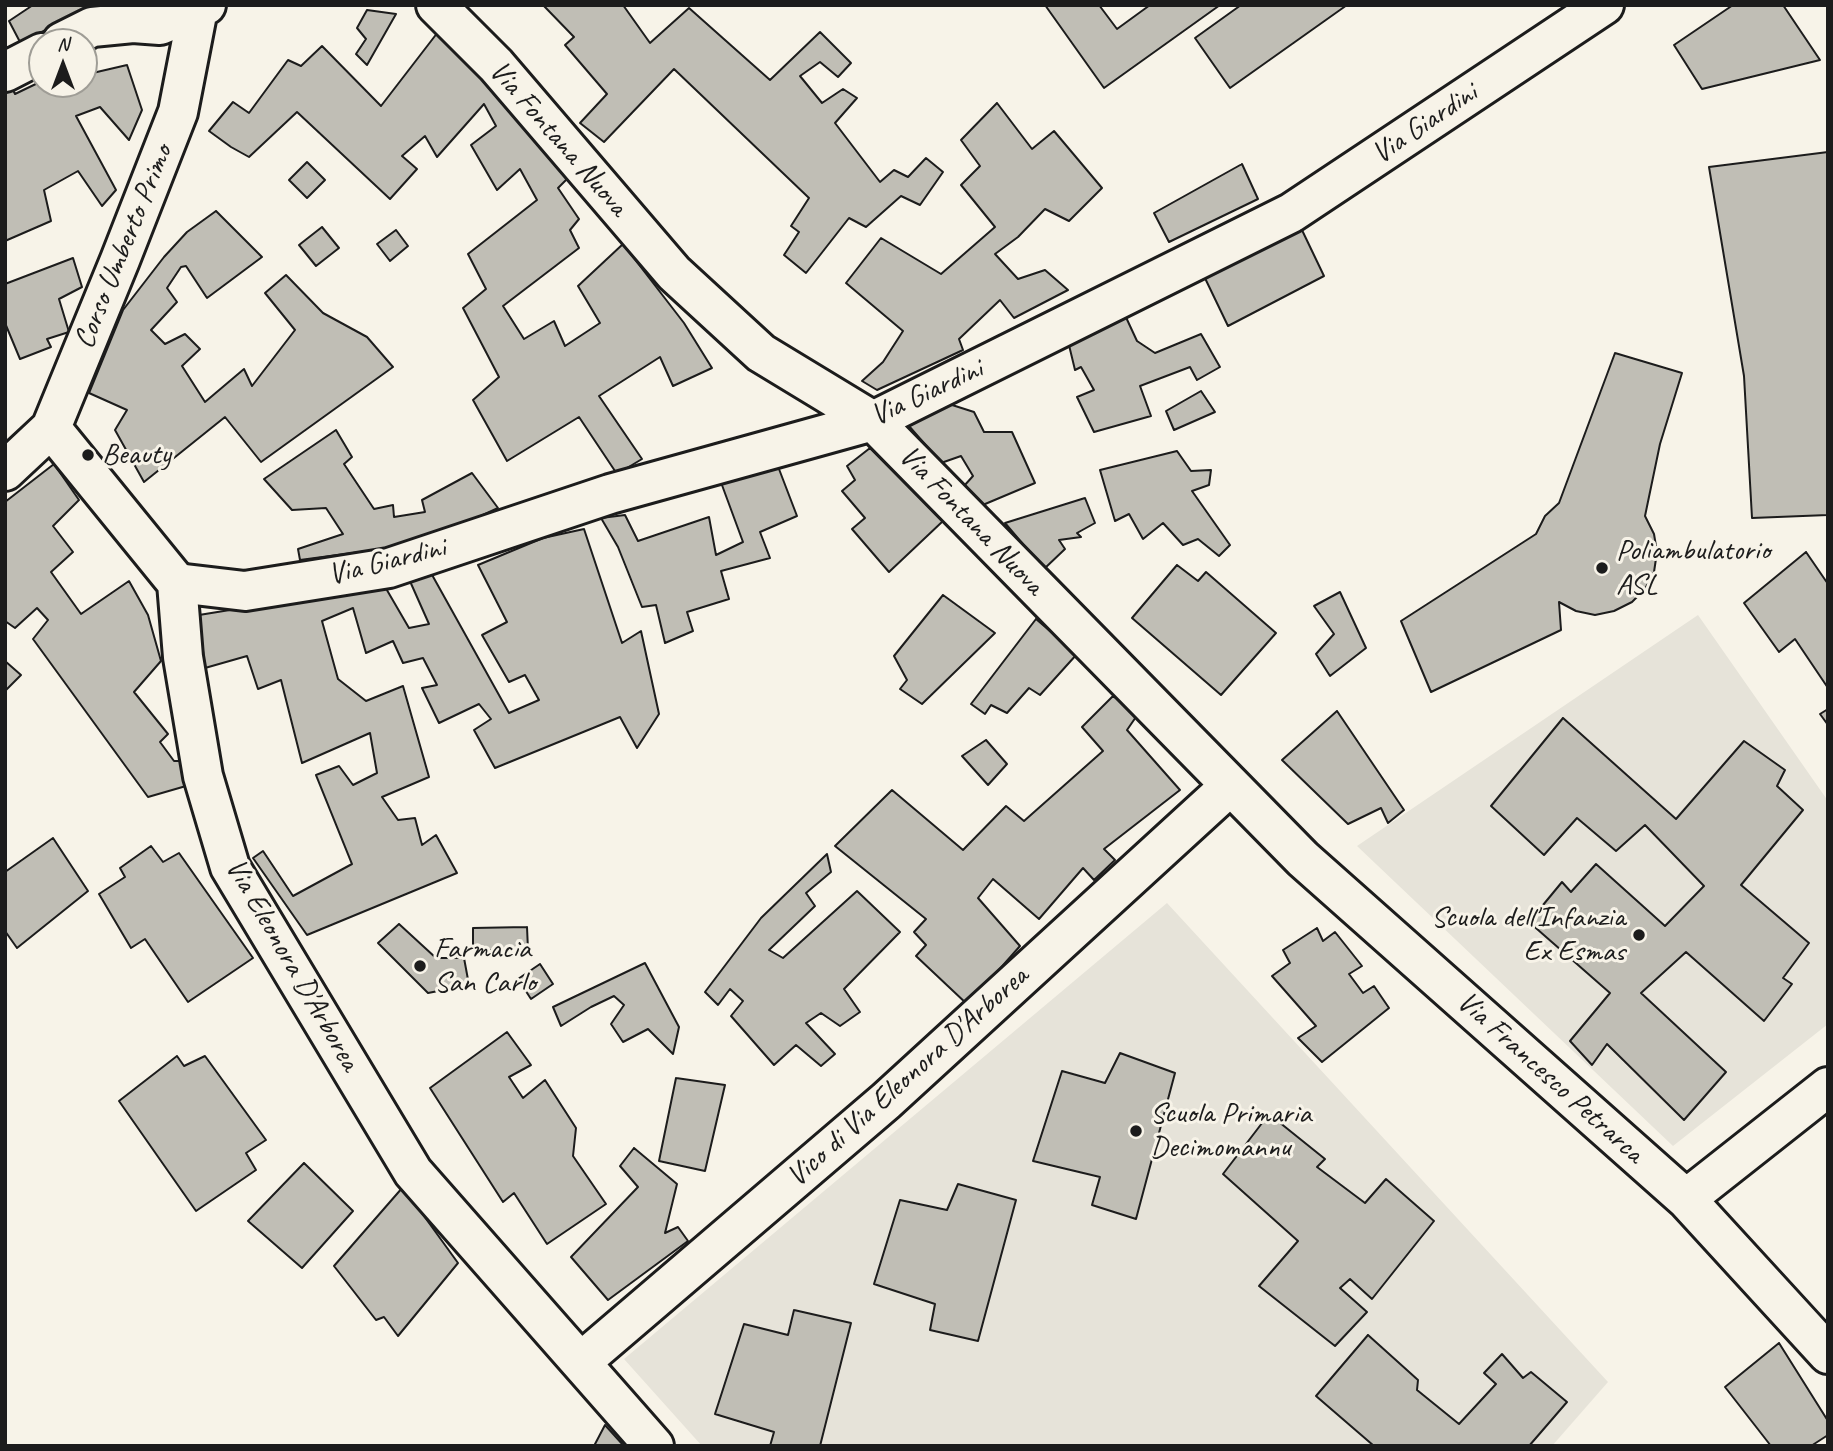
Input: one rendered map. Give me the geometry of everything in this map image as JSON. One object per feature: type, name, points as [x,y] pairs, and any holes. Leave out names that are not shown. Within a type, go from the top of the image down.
[{"type":"street","name":"Via Fontana Nuova","points":[[436,5],[496,65],[674,273],[761,353],[873,421],[1230,786]]},
{"type":"street","name":"Via Giardini","points":[[177,583],[245,592],[389,568],[610,494],[873,421],[1291,213],[1604,5]]},
{"type":"street","points":[[88,28],[133,23],[160,25],[200,7]]},
{"type":"street","name":"Corso Umberto Primo","points":[[5,471],[51,428],[178,112],[200,7]]},
{"type":"street","points":[[5,72],[28,60]]},
{"type":"street","points":[[51,428],[177,583]]},
{"type":"street","name":"Via Eleonora D'Arborea","points":[[177,583],[183,657],[204,776],[230,867],[413,1171],[654,1446]]},
{"type":"street","name":"Via Francesco Petrarca","points":[[1230,786],[1303,859],[1686,1199],[1828,1354]]},
{"type":"street","name":"Vico di Via Eleonora D'Arborea","points":[[581,1362],[886,1101],[1230,786]]},
{"type":"street","points":[[1686,1199],[1828,1087]]},
{"type":"shaded area","name":"Scuola dell'Infanzia Ex Esmas","points":[[1698,615],[1828,801],[1828,1024],[1673,1146],[1357,846]]},
{"type":"shaded area","name":"Scuola Primaria Decimomannu","points":[[1167,903],[1608,1382],[1552,1446],[702,1446],[624,1359]]},
{"type":"building","points":[[33,5],[100,5],[50,28],[28,28],[28,38],[20,42],[9,21]]},
{"type":"building","points":[[543,5],[623,5],[650,43],[689,8],[770,80],[820,32],[851,63],[838,77],[820,62],[800,76],[822,103],[843,89],[857,98],[835,123],[880,182],[894,170],[908,177],[926,158],[943,172],[920,205],[901,196],[866,227],[849,218],[806,273],[784,255],[799,232],[791,226],[809,198],[674,69],[604,142],[580,123],[607,94],[565,45],[574,37]]},
{"type":"building","points":[[1045,5],[1099,5],[1117,29],[1150,5],[1220,5],[1104,88]]},
{"type":"building","points":[[1241,5],[1347,5],[1230,88],[1195,38]]},
{"type":"building","points":[[1733,5],[1783,5],[1820,60],[1702,89],[1674,45]]},
{"type":"building","points":[[367,10],[396,14],[367,65],[356,54],[366,39],[357,28]]},
{"type":"building","points":[[438,32],[486,73],[568,178],[558,188],[579,219],[570,230],[579,248],[503,306],[524,339],[554,321],[565,346],[600,323],[578,286],[623,244],[684,323],[712,368],[673,386],[660,357],[599,396],[642,459],[617,474],[579,417],[507,461],[473,400],[499,377],[463,308],[486,289],[468,254],[537,200],[520,169],[497,190],[471,145],[496,126],[484,104],[437,157],[425,136],[402,156],[417,169],[390,199],[297,112],[249,157],[209,131],[233,102],[249,113],[288,60],[301,66],[322,46],[381,106]]},
{"type":"building","points":[[127,65],[142,110],[129,140],[100,107],[76,116],[116,190],[102,206],[78,171],[44,190],[51,221],[5,241],[5,87],[10,84],[15,94],[28,88],[28,98],[98,98],[98,72]]},
{"type":"building","points":[[997,103],[1032,149],[1054,131],[1102,188],[1069,221],[1045,209],[1018,237],[995,254],[1018,279],[1045,270],[1068,290],[1014,318],[1000,300],[959,339],[963,350],[877,390],[862,381],[883,362],[903,331],[846,283],[881,238],[941,274],[995,227],[961,185],[980,166],[961,140]]},
{"type":"building","points":[[1828,152],[1828,515],[1752,518],[1744,376],[1709,167]]},
{"type":"building","points":[[307,162],[325,180],[307,198],[289,180]]},
{"type":"building","points":[[1242,164],[1258,199],[1169,242],[1154,213]]},
{"type":"building","points":[[216,211],[262,257],[207,298],[186,266],[181,267],[167,288],[177,302],[151,330],[165,344],[185,334],[200,349],[182,366],[205,402],[244,369],[252,386],[295,330],[265,293],[286,275],[323,313],[367,337],[393,367],[261,462],[225,417],[144,482],[115,430],[127,410],[89,393],[123,310],[187,232]]},
{"type":"building","points":[[322,227],[339,248],[316,266],[299,245]]},
{"type":"building","points":[[1301,228],[1324,276],[1228,326],[1203,274]]},
{"type":"building","points":[[396,230],[408,246],[390,261],[377,244]]},
{"type":"building","points":[[73,258],[82,287],[59,299],[69,332],[47,339],[51,347],[20,359],[5,323],[5,284]]},
{"type":"building","points":[[1124,313],[1137,341],[1155,353],[1201,334],[1220,367],[1197,380],[1190,367],[1140,386],[1151,416],[1094,432],[1077,397],[1094,390],[1081,367],[1075,370],[1068,341]]},
{"type":"building","points":[[1615,353],[1682,373],[1660,444],[1645,516],[1654,534],[1657,552],[1654,572],[1645,589],[1632,602],[1614,611],[1595,615],[1576,611],[1559,602],[1561,630],[1431,692],[1401,621],[1536,534],[1545,516],[1559,503]]},
{"type":"building","points":[[1201,391],[1215,412],[1174,430],[1166,411]]},
{"type":"building","points":[[949,404],[974,412],[984,432],[1012,432],[1035,483],[978,507],[964,486],[973,476],[961,456],[941,463],[909,426]]},
{"type":"building","points":[[336,430],[352,457],[344,464],[374,509],[393,505],[394,517],[425,512],[422,500],[472,473],[498,508],[420,544],[300,560],[298,549],[343,534],[326,508],[292,510],[264,479]]},
{"type":"building","points":[[870,448],[943,521],[889,572],[852,529],[865,518],[842,491],[855,480],[847,466]]},
{"type":"building","points":[[1177,451],[1191,471],[1211,470],[1209,485],[1192,491],[1230,545],[1219,556],[1198,539],[1183,545],[1163,523],[1143,539],[1129,514],[1115,521],[1100,470]]},
{"type":"building","points":[[774,456],[797,516],[760,532],[770,558],[721,571],[729,599],[687,612],[693,631],[665,643],[656,605],[642,607],[618,547],[601,518],[625,515],[638,541],[709,517],[716,555],[743,542],[719,477]]},
{"type":"building","points":[[54,464],[79,500],[53,526],[73,552],[51,572],[81,614],[129,581],[148,615],[161,661],[134,692],[168,734],[160,742],[174,761],[182,761],[186,786],[148,797],[33,639],[48,620],[37,608],[15,628],[5,621],[5,502]]},
{"type":"building","points":[[1085,498],[1095,523],[1077,533],[1081,537],[1059,540],[1065,549],[1044,569],[1005,523]]},
{"type":"building","points":[[584,529],[622,643],[641,631],[659,714],[637,748],[620,717],[495,768],[474,730],[491,719],[479,704],[439,723],[422,688],[437,685],[423,658],[403,663],[393,641],[366,653],[353,608],[322,621],[338,679],[366,701],[403,686],[429,777],[382,797],[398,820],[415,818],[422,845],[436,835],[457,873],[307,935],[253,858],[263,851],[293,896],[352,864],[316,775],[339,766],[353,785],[377,773],[370,733],[302,763],[281,680],[258,689],[247,656],[205,668],[199,615],[384,585],[409,628],[429,624],[409,579],[431,573],[509,713],[539,700],[525,675],[509,682],[482,635],[507,622],[478,565],[543,538]]},
{"type":"building","points":[[1806,552],[1828,584],[1828,688],[1795,639],[1779,652],[1744,603]]},
{"type":"building","points":[[1177,565],[1198,581],[1206,572],[1276,633],[1221,695],[1132,618]]},
{"type":"building","points":[[1340,592],[1366,648],[1330,676],[1316,654],[1334,634],[1314,606]]},
{"type":"building","points":[[943,595],[995,633],[922,704],[900,689],[907,680],[894,656]]},
{"type":"building","points":[[1036,619],[1077,654],[1040,695],[1029,688],[1007,713],[991,705],[985,714],[971,704]]},
{"type":"building","points":[[5,661],[21,675],[5,691]]},
{"type":"building","points":[[1113,696],[1138,714],[1127,730],[1180,790],[1104,849],[1115,860],[1094,880],[1083,868],[1039,919],[993,879],[978,898],[1020,946],[968,1005],[916,956],[926,945],[914,932],[926,919],[835,846],[892,790],[963,850],[1006,806],[1024,821],[1103,751],[1082,727]]},
{"type":"building","points":[[1828,709],[1828,725],[1820,714]]},
{"type":"building","points":[[1337,711],[1404,810],[1388,823],[1381,808],[1348,824],[1282,760]]},
{"type":"building","points":[[1563,718],[1676,819],[1744,741],[1785,770],[1777,786],[1803,810],[1741,885],[1809,943],[1783,978],[1792,984],[1764,1021],[1686,952],[1641,993],[1726,1072],[1684,1120],[1607,1044],[1592,1065],[1570,1041],[1610,993],[1529,922],[1562,882],[1571,892],[1596,864],[1665,926],[1704,886],[1645,825],[1616,851],[1577,818],[1544,855],[1491,806]]},
{"type":"building","points":[[986,740],[1007,764],[988,785],[962,756]]},
{"type":"building","points":[[53,838],[88,891],[17,948],[5,931],[5,872]]},
{"type":"building","points":[[151,846],[163,862],[179,853],[253,958],[188,1002],[145,939],[131,948],[99,894],[125,877],[120,868]]},
{"type":"building","points":[[827,854],[831,872],[806,893],[815,906],[769,950],[783,958],[857,891],[900,932],[844,989],[860,1012],[840,1026],[821,1013],[806,1023],[835,1054],[821,1066],[796,1045],[774,1065],[731,1016],[743,1001],[730,989],[718,1005],[705,992],[761,918]]},
{"type":"building","points":[[399,924],[436,958],[464,958],[469,985],[428,993],[378,943]]},
{"type":"building","points":[[527,927],[528,950],[473,950],[473,928]]},
{"type":"building","points":[[1317,928],[1323,941],[1335,932],[1362,966],[1349,974],[1363,993],[1374,986],[1389,1008],[1322,1062],[1298,1038],[1316,1026],[1272,976],[1290,963],[1283,950]]},
{"type":"building","points":[[645,963],[679,1027],[673,1054],[648,1029],[623,1042],[611,1024],[624,1005],[614,996],[561,1026],[553,1007]]},
{"type":"building","points":[[540,964],[553,984],[531,999],[518,979]]},
{"type":"building","points":[[507,1032],[531,1065],[509,1077],[523,1098],[545,1080],[576,1128],[573,1156],[606,1204],[547,1244],[514,1193],[503,1202],[430,1088]]},
{"type":"building","points":[[1120,1053],[1175,1073],[1136,1219],[1092,1205],[1100,1177],[1033,1161],[1062,1071],[1105,1083]]},
{"type":"building","points":[[177,1056],[184,1066],[205,1056],[266,1140],[246,1153],[256,1170],[196,1211],[119,1101]]},
{"type":"building","points":[[676,1078],[725,1085],[705,1171],[659,1161]]},
{"type":"building","points":[[1269,1114],[1325,1159],[1317,1167],[1365,1203],[1386,1179],[1434,1221],[1372,1299],[1350,1279],[1340,1288],[1367,1312],[1335,1346],[1259,1286],[1298,1241],[1223,1174]]},
{"type":"building","points":[[634,1148],[677,1184],[665,1233],[678,1227],[688,1241],[608,1300],[571,1257],[638,1187],[620,1166]]},
{"type":"building","points":[[304,1163],[353,1211],[302,1268],[248,1221]]},
{"type":"building","points":[[958,1184],[1016,1200],[978,1341],[930,1330],[935,1304],[874,1284],[900,1200],[947,1210]]},
{"type":"building","points":[[403,1187],[458,1263],[398,1336],[384,1317],[376,1320],[334,1266]]},
{"type":"building","points":[[794,1310],[851,1323],[820,1446],[770,1446],[774,1432],[715,1414],[744,1324],[788,1335]]},
{"type":"building","points":[[1368,1335],[1418,1380],[1417,1390],[1459,1424],[1496,1384],[1484,1373],[1502,1354],[1523,1378],[1531,1372],[1567,1402],[1529,1446],[1374,1446],[1316,1396]]},
{"type":"building","points":[[1779,1343],[1828,1421],[1828,1435],[1811,1446],[1771,1446],[1725,1387]]},
{"type":"building","points":[[605,1425],[624,1446],[594,1446]]},
{"type":"place","name":"Beauty","points":[[88,455]]},
{"type":"place","name":"Poliambulatorio ASL","points":[[1602,568]]},
{"type":"place","name":"Scuola dell'Infanzia Ex Esmas","points":[[1639,935]]},
{"type":"place","name":"Farmacia San Carlo","points":[[420,966]]},
{"type":"place","name":"Scuola Primaria Decimomannu","points":[[1136,1131]]}]
